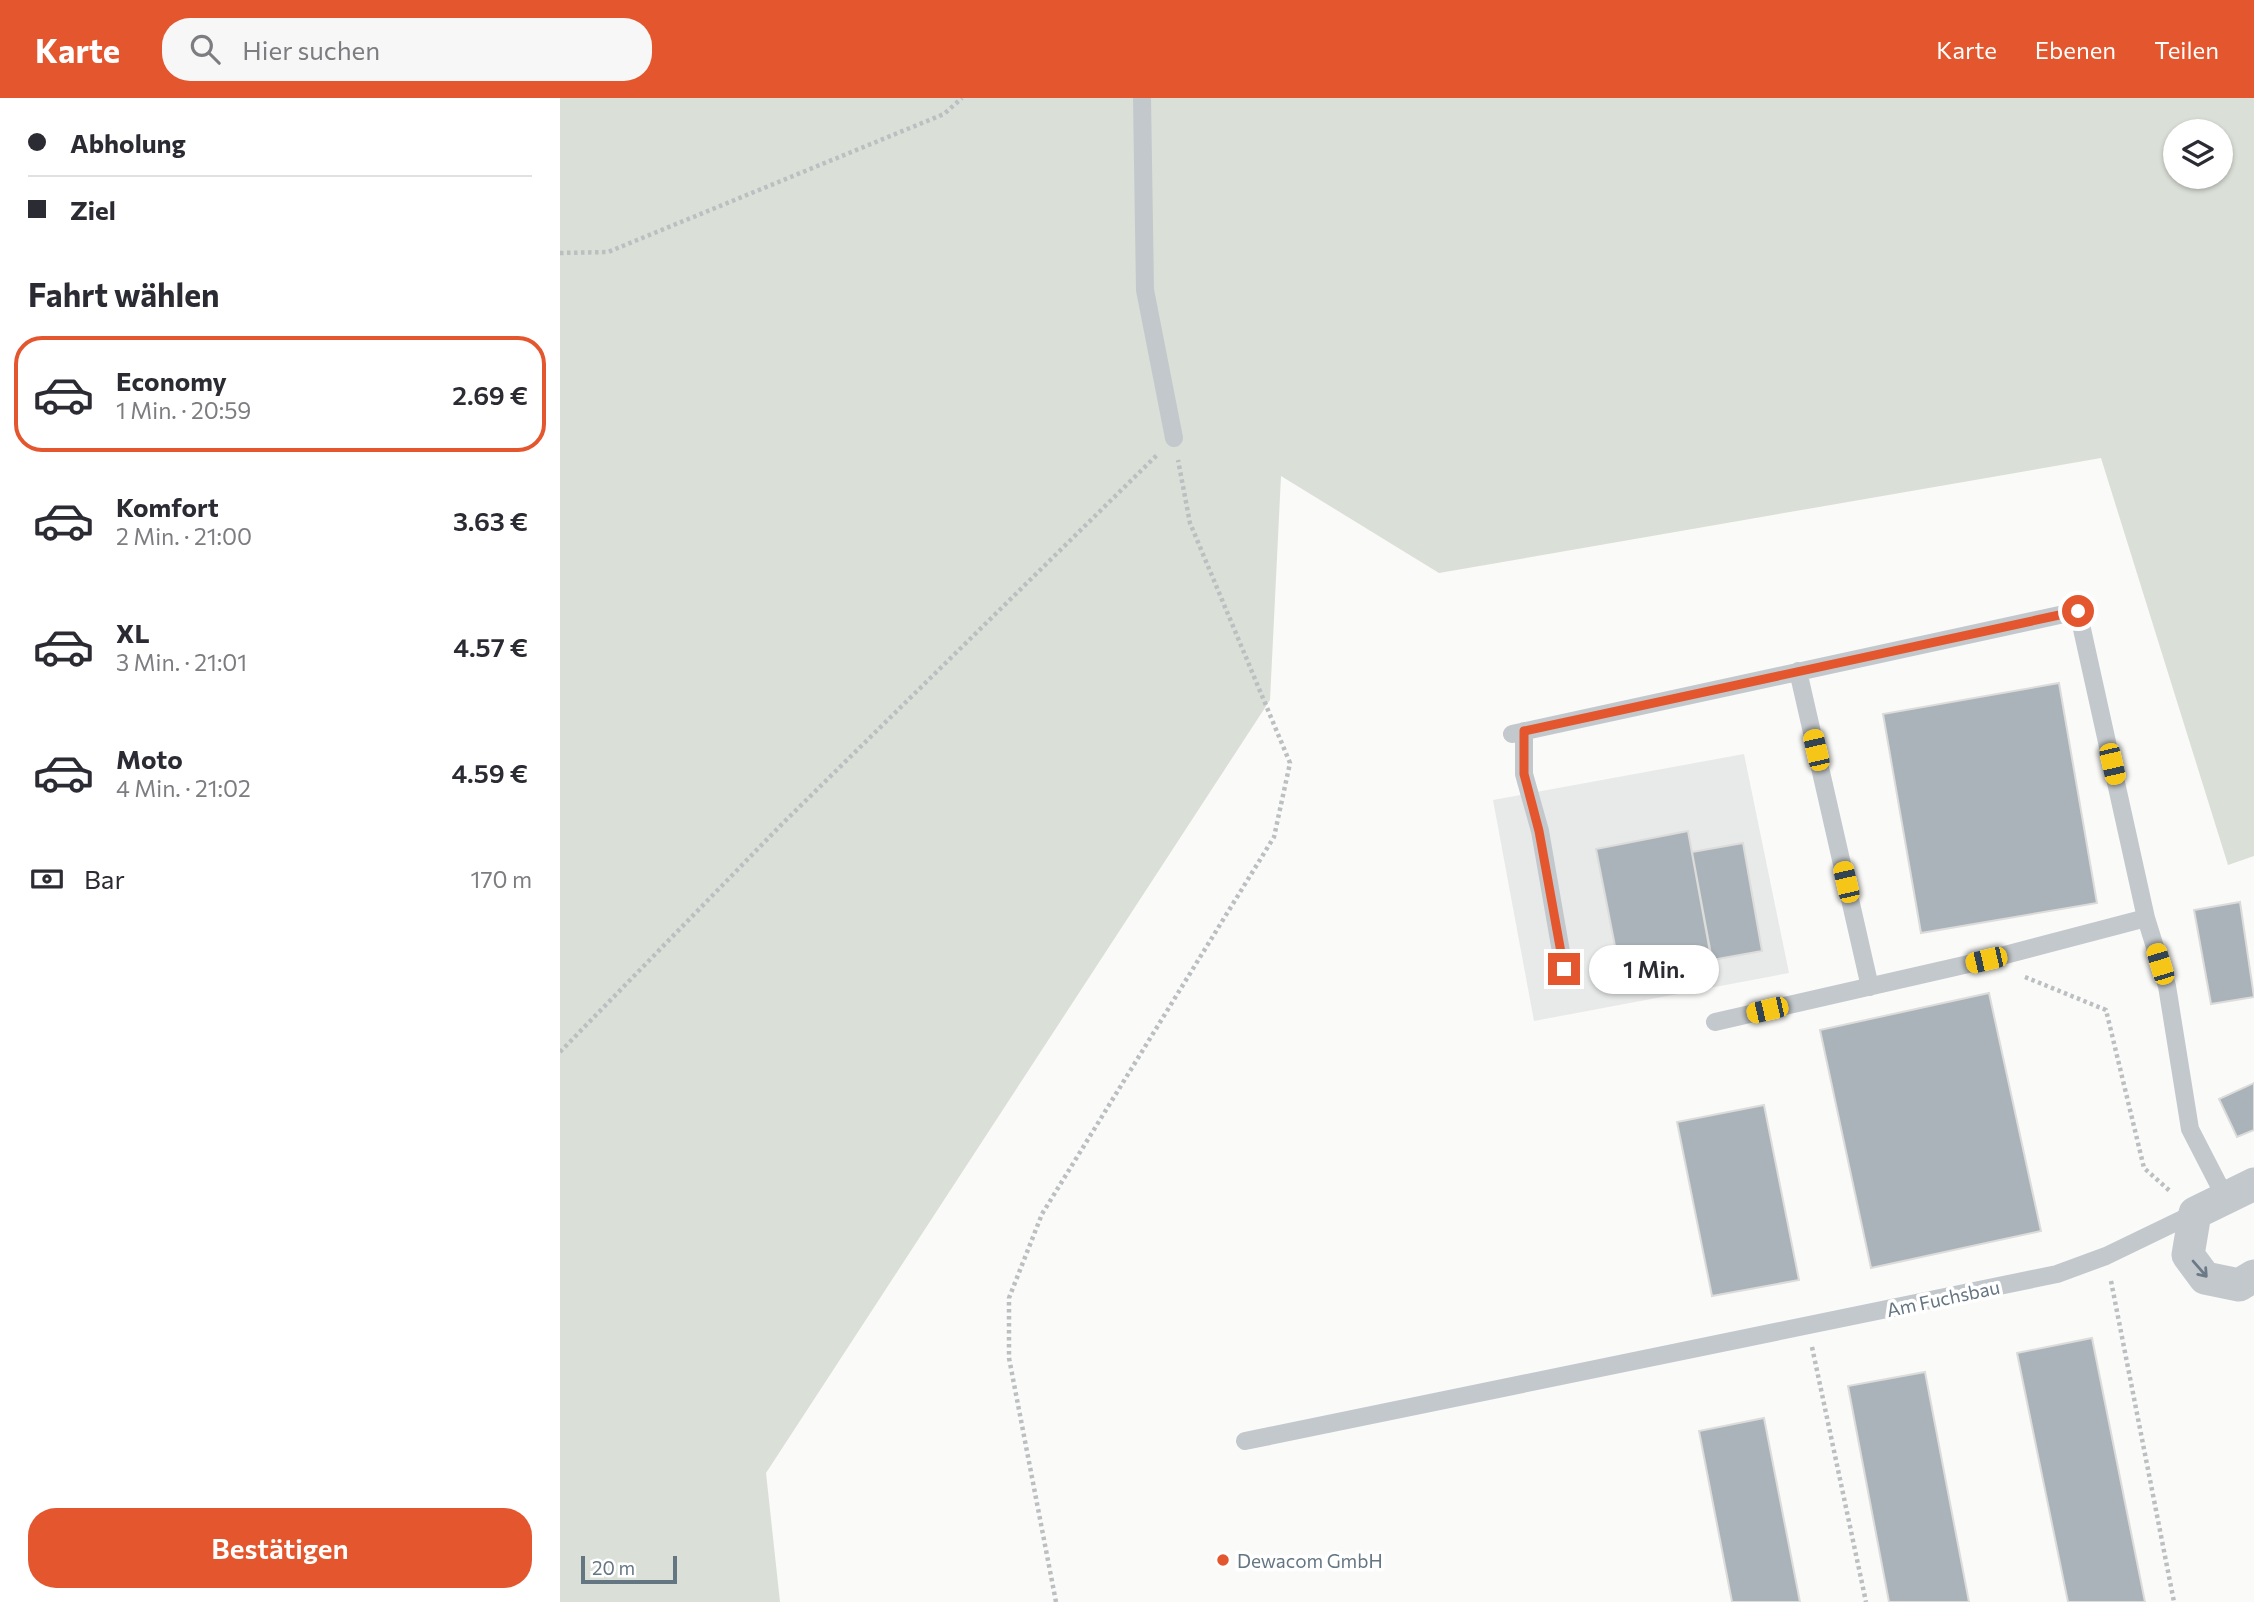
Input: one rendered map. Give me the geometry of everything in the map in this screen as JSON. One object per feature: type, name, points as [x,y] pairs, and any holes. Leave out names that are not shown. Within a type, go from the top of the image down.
[{"type":"street","name":"Am Fuchsbau","points":[[2195,1213],[2239,1191]]},
{"type":"street","points":[[2195,1213],[2188,1255],[2205,1278],[2239,1285],[2254,1276]]},
{"type":"lane","points":[[1142,98],[1145,290],[1174,438]]},
{"type":"lane","points":[[1564,969],[1518,733],[2078,611],[2146,918],[2167,986],[2190,1129],[2239,1191]]},
{"type":"lane","points":[[1798,671],[1870,987]]},
{"type":"lane","points":[[1716,1022],[1986,960],[2146,918]]},
{"type":"lane","name":"Am Fuchsbau","points":[[1245,1441],[2057,1275],[2106,1256],[2195,1213]]},
{"type":"path","points":[[560,253],[608,252],[944,114],[962,98]]},
{"type":"path","points":[[560,1052],[783,823],[1174,438]]},
{"type":"path","points":[[1056,1602],[1009,1357],[1009,1298],[1042,1214],[1274,837],[1290,763],[1190,523],[1174,438]]},
{"type":"path","points":[[1986,960],[2106,1010],[2144,1168],[2195,1213]]},
{"type":"path","points":[[2106,1256],[2174,1602]]},
{"type":"path","points":[[1808,1325],[1866,1602]]},
{"type":"shaded area","points":[[560,98],[2254,98],[2254,856],[2228,865],[2101,458],[1439,573],[1281,476],[1270,700],[766,1473],[780,1602],[560,1602]]},
{"type":"shaded area","points":[[1744,754],[1789,973],[1534,1021],[1493,800]]},
{"type":"building","points":[[2059,683],[2097,903],[1921,933],[1883,714]]},
{"type":"building","points":[[1688,831],[1714,974],[1624,992],[1596,849]]},
{"type":"building","points":[[1743,843],[1762,951],[1712,960],[1692,852]]},
{"type":"building","points":[[2240,902],[2254,997],[2211,1004],[2194,910]]},
{"type":"building","points":[[1989,993],[2041,1231],[1871,1268],[1820,1030]]},
{"type":"building","points":[[2254,1083],[2254,1130],[2237,1137],[2219,1099]]},
{"type":"building","points":[[1764,1105],[1799,1280],[1712,1296],[1677,1122]]},
{"type":"building","points":[[2092,1338],[2145,1602],[2068,1602],[2017,1353]]},
{"type":"building","points":[[1925,1372],[1969,1602],[1889,1602],[1848,1386]]},
{"type":"building","points":[[1764,1418],[1800,1602],[1732,1602],[1699,1431]]},
{"type":"place","name":"Dewacom GmbH","points":[[1223,1560]]},
{"type":"route","points":[[1564,969],[1539,831],[1524,774],[1524,731],[2078,611]]}]
